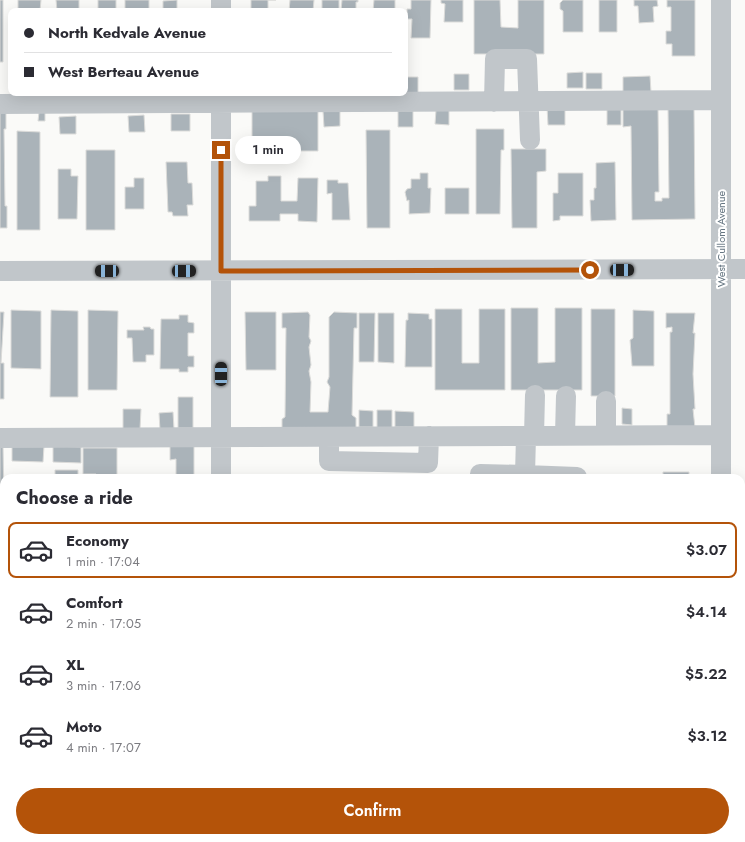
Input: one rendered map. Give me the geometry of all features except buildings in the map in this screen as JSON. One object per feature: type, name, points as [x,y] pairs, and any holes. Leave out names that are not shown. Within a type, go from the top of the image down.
[{"type":"street","name":"West Cullom Avenue","points":[[720,474],[721,0]]},
{"type":"street","points":[[494,102],[495,59],[527,59],[530,140]]},
{"type":"street","points":[[0,104],[221,98],[494,102],[721,100]]},
{"type":"street","points":[[221,98],[221,474]]},
{"type":"street","points":[[0,272],[745,269]]},
{"type":"street","points":[[525,474],[535,395]]},
{"type":"street","points":[[565,435],[566,396]]},
{"type":"street","points":[[606,401],[606,435]]},
{"type":"street","points":[[0,438],[721,435]]},
{"type":"street","points":[[329,437],[329,461],[428,463],[429,436]]},
{"type":"route","points":[[221,150],[221,271],[590,270]]}]
